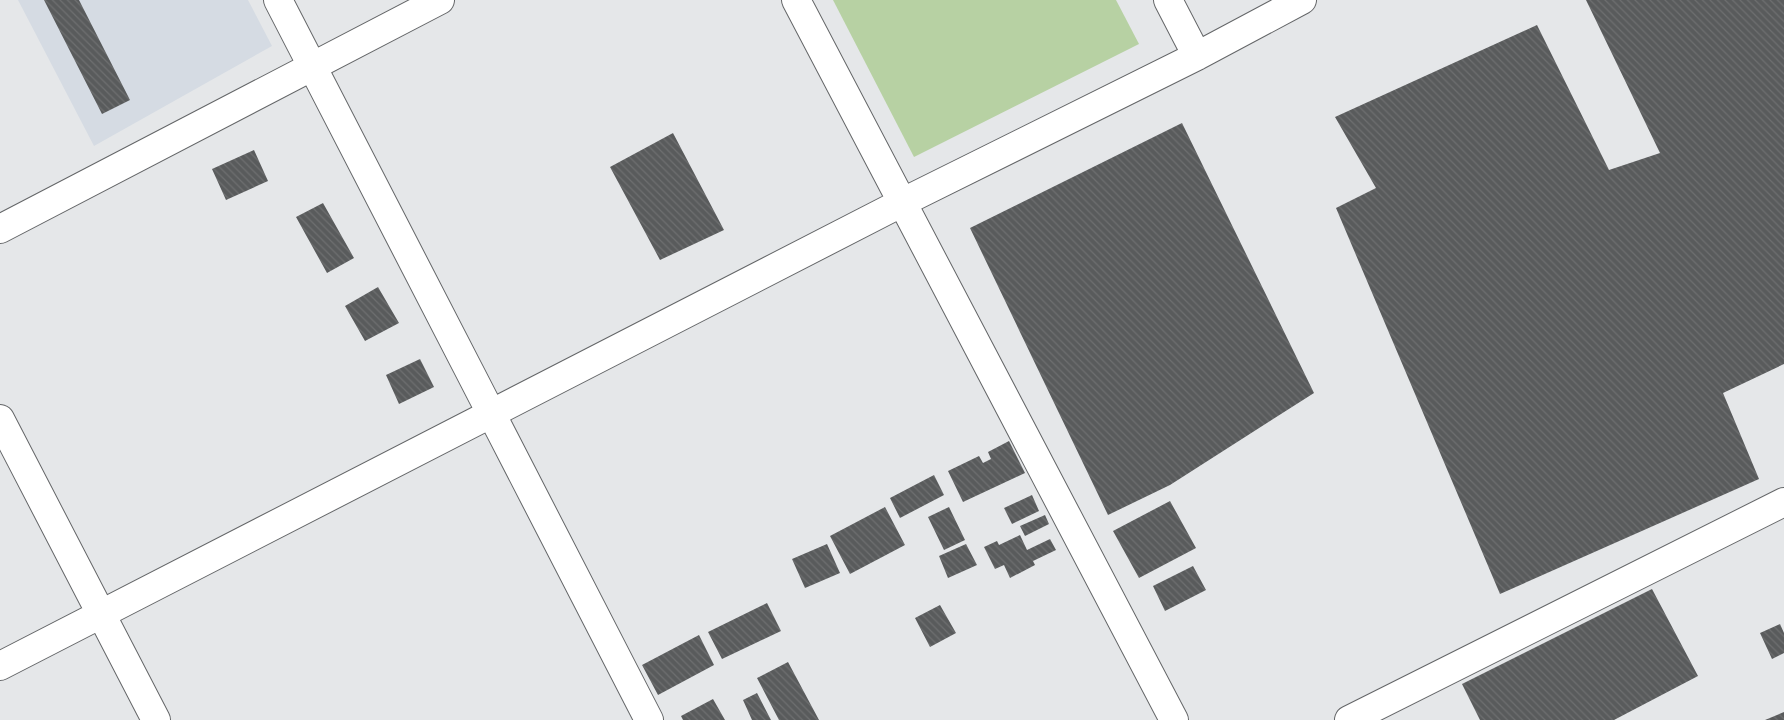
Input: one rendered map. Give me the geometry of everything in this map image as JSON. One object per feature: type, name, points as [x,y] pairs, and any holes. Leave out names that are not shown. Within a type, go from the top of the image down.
[{"type":"street","points":[[278,0],[649,720]]},
{"type":"street","points":[[0,229],[440,0]]},
{"type":"street","points":[[796,0],[1174,720]]},
{"type":"street","points":[[1168,0],[1197,56]]},
{"type":"street","points":[[0,666],[492,415],[903,202],[1197,56],[1302,0]]},
{"type":"street","points":[[0,419],[156,720]]},
{"type":"street","points":[[1349,720],[1784,502]]},
{"type":"shaded area","points":[[18,0],[248,0],[272,46],[94,146]]},
{"type":"green space","points":[[833,0],[1116,0],[1139,44],[914,157]]},
{"type":"building","points":[[44,0],[79,0],[130,100],[102,114]]},
{"type":"building","points":[[1586,0],[1784,0],[1784,364],[1723,393],[1759,479],[1500,594],[1336,208],[1376,188],[1335,117],[1537,25],[1609,170],[1660,153]]},
{"type":"building","points":[[1182,123],[1314,393],[1170,485],[1108,515],[970,228]]},
{"type":"building","points":[[673,133],[724,230],[660,260],[610,167]]},
{"type":"building","points":[[254,150],[268,181],[226,200],[212,169]]},
{"type":"building","points":[[323,203],[354,258],[327,273],[296,217]]},
{"type":"building","points":[[378,287],[399,323],[365,341],[345,306]]},
{"type":"building","points":[[420,359],[434,387],[399,404],[386,375]]},
{"type":"building","points":[[1009,441],[1025,473],[963,502],[948,471],[979,456],[983,463],[991,459],[988,452]]},
{"type":"building","points":[[934,475],[944,495],[900,518],[890,498]]},
{"type":"building","points":[[1032,495],[1039,511],[1012,524],[1004,508]]},
{"type":"building","points":[[1170,501],[1196,548],[1139,578],[1113,531]]},
{"type":"building","points":[[885,507],[905,545],[850,574],[830,536]]},
{"type":"building","points":[[949,507],[965,540],[944,550],[928,517]]},
{"type":"building","points":[[1045,515],[1049,524],[1025,536],[1020,526]]},
{"type":"building","points":[[1020,535],[1027,550],[1050,539],[1056,550],[1033,561],[1035,565],[1010,578],[1004,565],[995,569],[984,547],[997,541],[999,545]]},
{"type":"building","points":[[827,544],[840,573],[805,588],[792,559]]},
{"type":"building","points":[[966,544],[977,565],[948,578],[939,556]]},
{"type":"building","points":[[1193,566],[1206,590],[1165,611],[1153,586]]},
{"type":"building","points":[[1652,589],[1698,676],[1614,720],[1480,720],[1462,684]]},
{"type":"building","points":[[767,603],[781,631],[722,659],[708,632]]},
{"type":"building","points":[[940,605],[956,633],[930,647],[915,618]]},
{"type":"building","points":[[1780,624],[1784,633],[1784,653],[1772,659],[1760,633]]},
{"type":"building","points":[[699,635],[714,665],[658,695],[642,665]]},
{"type":"building","points":[[788,662],[819,720],[779,720],[757,678]]},
{"type":"building","points":[[757,693],[771,720],[752,720],[743,700]]},
{"type":"building","points":[[713,699],[725,720],[683,720],[681,716]]},
{"type":"building","points":[[1784,712],[1784,720],[1765,720]]}]
